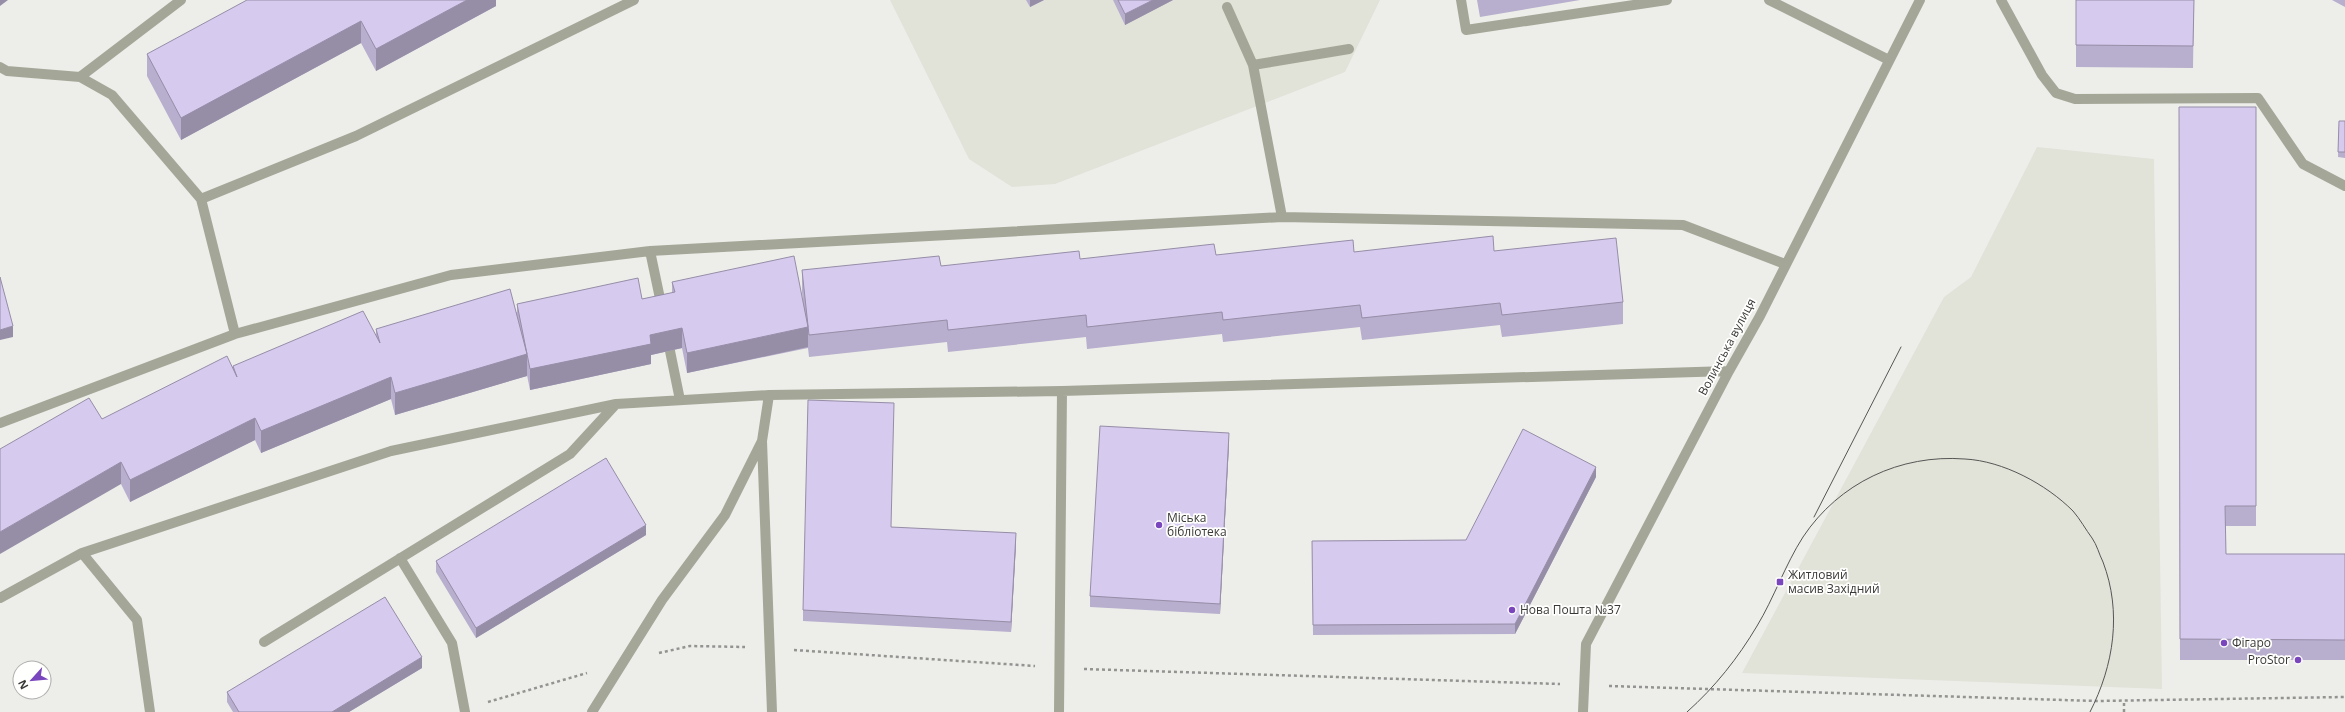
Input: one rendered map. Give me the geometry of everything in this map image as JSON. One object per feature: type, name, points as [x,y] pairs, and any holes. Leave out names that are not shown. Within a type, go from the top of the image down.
[{"type":"street","points":[[80,77],[181,0]]},
{"type":"street","points":[[201,199],[356,136],[634,0]]},
{"type":"street","points":[[1461,0],[1466,30],[1667,0]]},
{"type":"street","points":[[1769,0],[1889,60]]},
{"type":"street","name":"Волинська вулиця","points":[[1584,712],[1586,644],[1728,371],[1760,316],[1920,0]]},
{"type":"street","points":[[2001,0],[2042,75],[2056,93],[2075,99],[2258,98],[2303,164],[2345,186]]},
{"type":"street","points":[[1227,7],[1253,64],[1282,217]]},
{"type":"street","points":[[1253,64],[1349,49]]},
{"type":"street","points":[[0,67],[6,71],[80,77],[112,95],[201,199],[235,334]]},
{"type":"street","points":[[0,423],[235,334],[451,275],[650,251],[1282,217],[1683,225],[1785,264]]},
{"type":"street","points":[[650,251],[663,315]]},
{"type":"street","points":[[670,351],[680,400]]},
{"type":"street","points":[[0,598],[82,554],[390,451],[616,404],[769,395],[1062,391],[1728,371]]},
{"type":"street","points":[[1059,712],[1062,391]]},
{"type":"street","points":[[769,395],[762,441],[772,712]]},
{"type":"street","points":[[264,642],[570,454],[616,404]]},
{"type":"street","points":[[592,712],[662,600],[725,515],[762,441]]},
{"type":"street","points":[[82,554],[137,620],[150,712]]},
{"type":"street","points":[[400,558],[452,643],[465,710]]},
{"type":"path","points":[[465,710],[549,686],[624,661],[690,646],[769,648],[1059,668],[1584,685],[2124,700],[2345,697]]},
{"type":"path","points":[[2124,700],[2124,712]]},
{"type":"shaded area","points":[[890,0],[1380,0],[1345,72],[1055,184],[1012,187],[969,159]]},
{"type":"shaded area","points":[[2037,147],[2154,159],[2162,689],[1742,673],[1944,297],[1971,277]]},
{"type":"building","points":[[247,0],[467,0],[376,49],[361,21],[181,118],[147,54]]},
{"type":"building","points":[[1118,0],[1153,0],[1125,14]]},
{"type":"building","points":[[2076,0],[2194,0],[2193,46],[2076,45]]},
{"type":"building","points":[[2179,107],[2256,107],[2256,506],[2225,506],[2226,554],[2345,554],[2345,640],[2180,639]]},
{"type":"building","points":[[2339,121],[2345,121],[2345,152],[2338,152]]},
{"type":"building","points":[[1493,236],[1494,251],[1616,238],[1623,302],[1502,315],[1500,303],[1362,318],[1360,305],[1223,320],[1222,312],[1087,327],[1086,315],[948,330],[947,320],[809,335],[802,270],[939,256],[941,266],[1079,251],[1080,259],[1214,244],[1216,255],[1353,240],[1354,252]]},
{"type":"building","points":[[794,256],[808,327],[687,353],[682,328],[650,335],[651,344],[530,369],[517,304],[638,278],[642,299],[675,292],[672,282]]},
{"type":"building","points":[[0,277],[13,326],[0,330]]},
{"type":"building","points":[[510,289],[527,354],[395,393],[391,377],[261,431],[255,418],[130,480],[121,462],[0,532],[0,449],[89,398],[102,419],[227,356],[237,377],[233,366],[363,311],[380,343],[376,329]]},
{"type":"building","points":[[808,400],[894,403],[891,527],[1016,533],[1011,622],[803,610]]},
{"type":"building","name":"Міська бібліотека","points":[[1100,426],[1229,433],[1220,604],[1090,596]]},
{"type":"building","points":[[1523,429],[1596,467],[1515,624],[1313,625],[1312,541],[1466,540]]},
{"type":"building","points":[[606,458],[646,525],[476,628],[436,561]]},
{"type":"building","points":[[385,597],[422,657],[332,712],[239,712],[227,692]]},
{"type":"tram line","points":[[1814,517],[1901,347]]},
{"type":"tram line","points":[[1687,712],[1725,672],[1750,638],[1803,537],[1834,501],[1853,487],[1873,476],[1895,467],[1917,461],[1941,459],[1965,459],[1994,464],[2009,469],[2037,483],[2073,511],[2094,541],[2109,581],[2114,619],[2110,657],[2105,676],[2090,712]]},
{"type":"place","name":"Міська бібліотека","points":[[1159,525]]},
{"type":"place","name":"Житловий масив Західний","points":[[1780,582]]},
{"type":"place","name":"Нова Пошта №37","points":[[1512,610]]},
{"type":"place","name":"Фігаро","points":[[2224,643]]},
{"type":"place","name":"ProStor","points":[[2298,660]]}]
